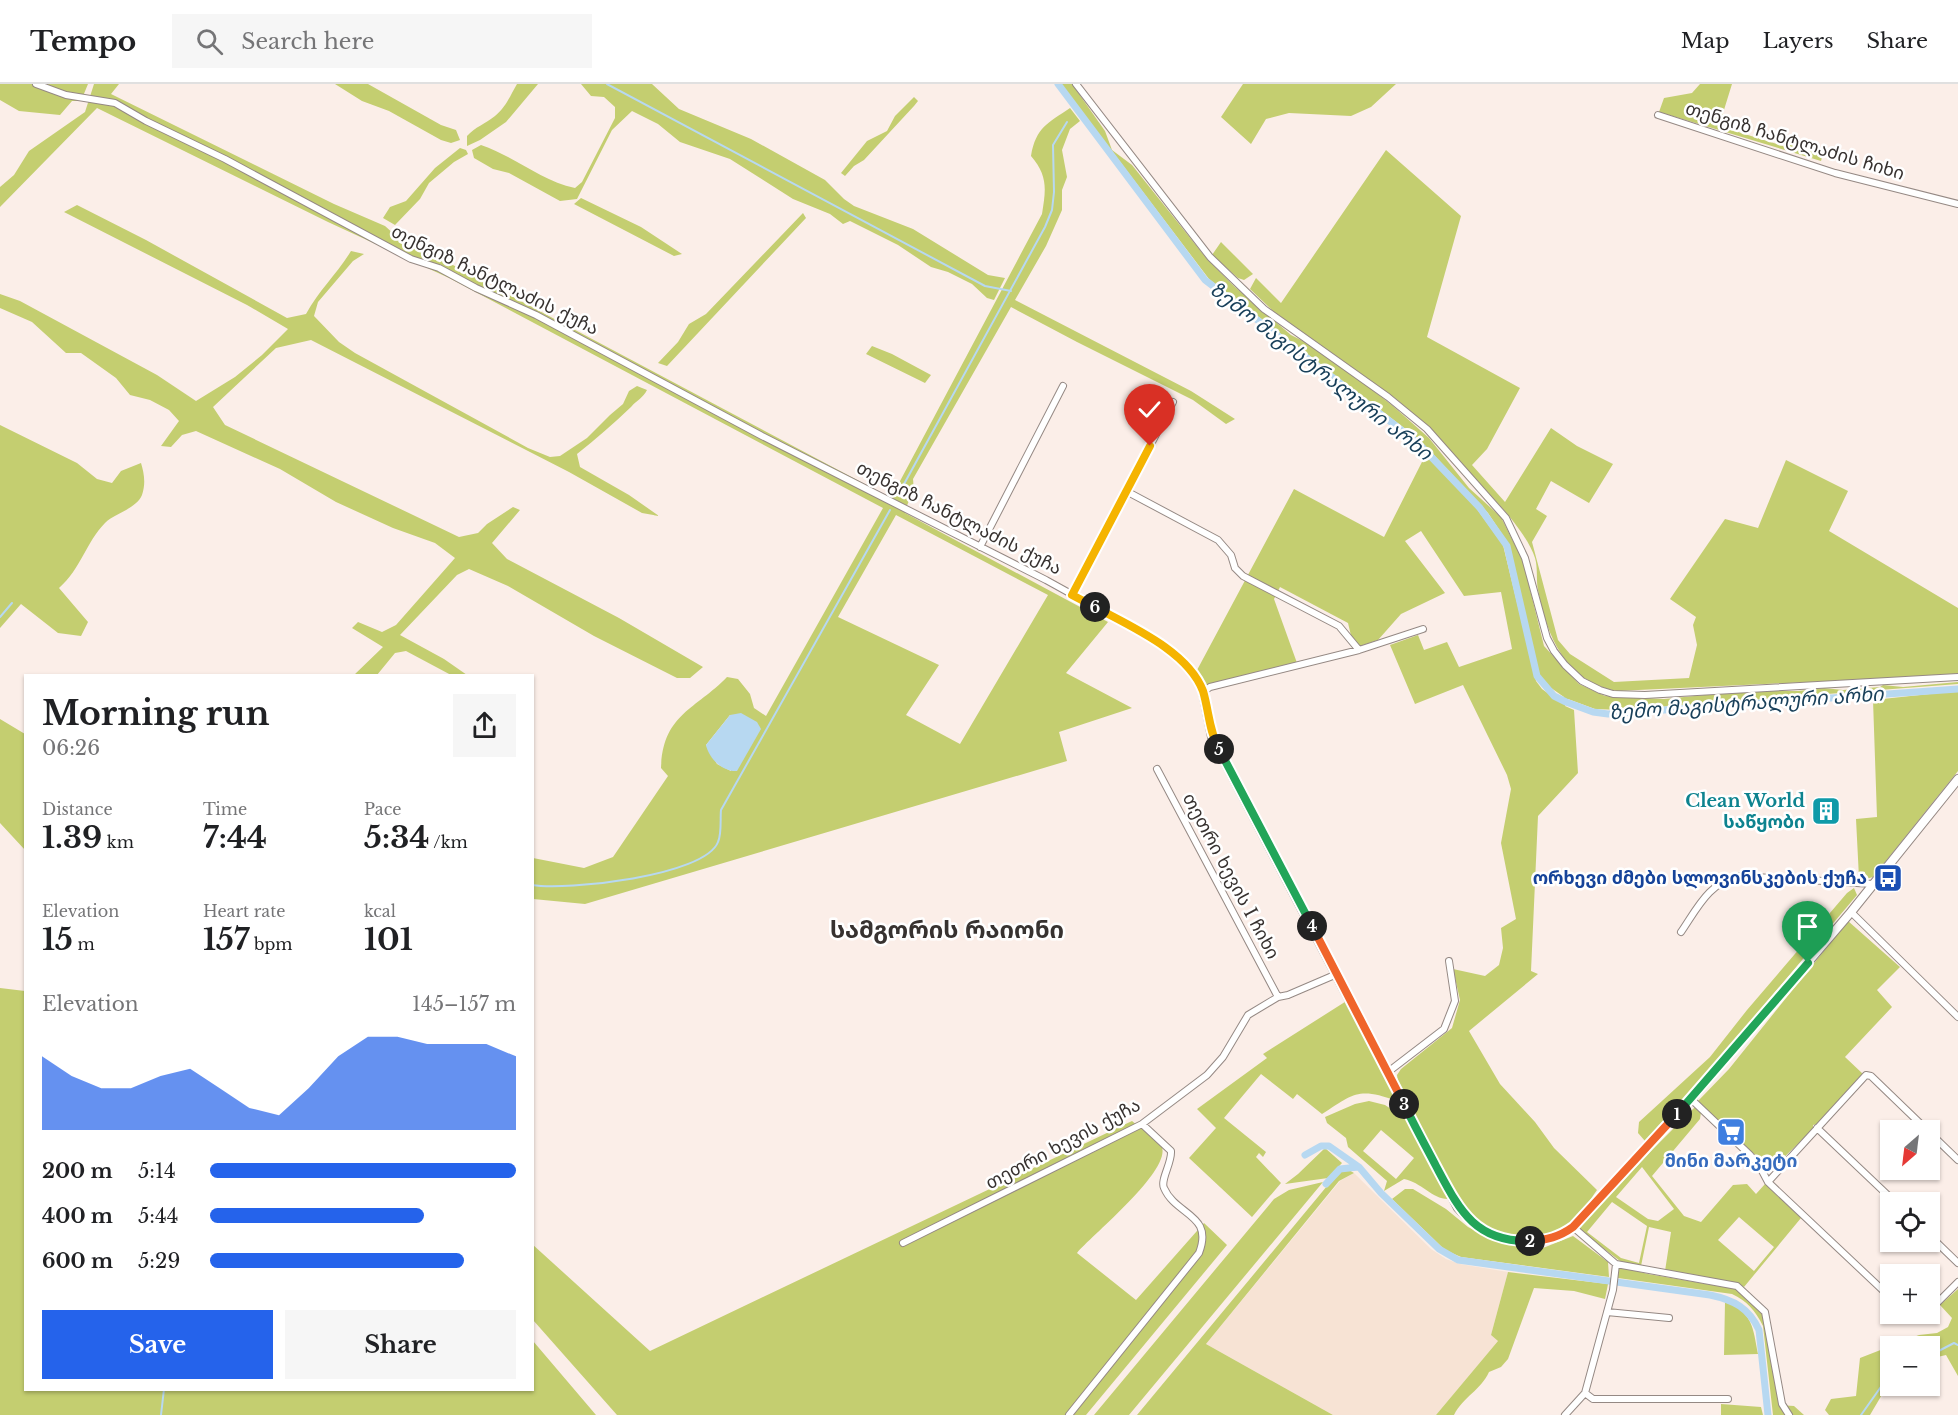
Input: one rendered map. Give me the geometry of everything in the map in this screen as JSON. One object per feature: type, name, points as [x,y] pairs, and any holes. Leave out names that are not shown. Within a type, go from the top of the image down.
[{"type":"street","name":"თენგიზ ჩანტლაძის ქუჩა","points":[[36,84],[66,95],[115,103],[411,259],[439,268],[476,288],[536,315],[752,431],[1072,595],[1149,637],[1173,653],[1192,671],[1203,692],[1212,737],[1458,1208],[1473,1224],[1489,1234],[1518,1241],[1545,1240],[1560,1236],[1573,1227],[1691,1099],[1851,912],[1958,779]]},
{"type":"street","points":[[1076,84],[1210,257],[1264,309],[1407,413],[1467,472],[1506,519],[1516,535],[1527,565],[1547,638],[1558,657],[1582,681],[1612,694],[1645,695],[1958,678]]},
{"type":"street","name":"თენგიზ ჩანტლაძის ჩიხი","points":[[1658,115],[1834,173],[1958,204]]},
{"type":"street","points":[[980,547],[1063,386]]},
{"type":"street","points":[[1072,595],[1173,402]]},
{"type":"street","points":[[1126,491],[1218,540],[1231,555],[1235,568],[1243,576],[1338,626],[1359,650]]},
{"type":"street","points":[[1203,692],[1210,687],[1359,650],[1423,629]]},
{"type":"street","name":"თეთრი ხევის I ჩიხი","points":[[1157,769],[1278,997]]},
{"type":"street","points":[[1681,932],[1710,890],[1725,879],[1740,876],[1874,884]]},
{"type":"street","points":[[1851,912],[1958,1017]]},
{"type":"street","points":[[1388,1072],[1444,1029],[1455,1001],[1449,961]]},
{"type":"street","name":"თეთრი ხევის ქუჩა","points":[[903,1243],[1142,1124],[1207,1075],[1223,1057],[1248,1015],[1278,997],[1337,974]]},
{"type":"street","points":[[1768,1182],[1868,1074],[1916,1120]]},
{"type":"street","points":[[1691,1099],[1750,1155],[1768,1182],[1880,1288]]},
{"type":"street","points":[[1069,1415],[1198,1253],[1203,1242],[1203,1229],[1198,1222],[1173,1200],[1163,1187],[1172,1160],[1171,1151],[1142,1124]]},
{"type":"street","points":[[1817,1128],[1884,1192]]},
{"type":"street","points":[[1940,1143],[1958,1160]]},
{"type":"street","points":[[1573,1227],[1616,1264],[1737,1286],[1765,1312],[1782,1404],[1790,1415]]},
{"type":"street","points":[[1940,1246],[1958,1263]]},
{"type":"street","points":[[1565,1415],[1585,1393],[1613,1290],[1616,1264]]},
{"type":"street","points":[[1940,1300],[1958,1282]]},
{"type":"street","points":[[1607,1312],[1669,1318]]},
{"type":"street","points":[[1585,1393],[1593,1399],[1728,1399]]},
{"type":"shaded area","points":[[1354,1173],[1431,1249],[1446,1259],[1460,1264],[1508,1272],[1491,1335],[1498,1341],[1436,1415],[1333,1415],[1206,1344],[1340,1181]]},
{"type":"green space","points":[[0,84],[88,84],[81,101],[72,101],[60,115],[19,111],[0,100]]},
{"type":"green space","points":[[94,84],[119,84],[111,94],[334,204],[385,226],[405,244],[451,264],[891,498],[1042,214],[1044,183],[1037,163],[1031,156],[1033,146],[1044,127],[1070,108],[1080,121],[1070,129],[1062,150],[1067,177],[1062,190],[1062,210],[1046,246],[1015,300],[1191,391],[1235,419],[1226,424],[1193,400],[1011,307],[913,479],[912,493],[905,513],[1108,622],[1066,673],[1132,708],[1059,732],[1067,761],[585,904],[534,899],[534,858],[584,868],[613,857],[668,776],[661,768],[663,750],[674,724],[727,677],[738,679],[750,694],[754,708],[766,716],[883,508],[449,278],[328,222],[97,108],[0,207],[0,187],[14,175],[29,151],[85,112]],"holes":[[[896,515],[1048,595],[960,744],[906,715],[939,665],[838,617]],[[730,715],[731,771],[717,764],[706,745]]]},
{"type":"green space","points":[[335,84],[368,84],[441,125],[456,130],[460,140],[451,143],[441,140],[389,111],[362,101]]},
{"type":"green space","points":[[517,84],[538,84],[506,122],[467,146],[467,136],[499,113]]},
{"type":"green space","points":[[581,84],[652,84],[679,109],[751,139],[825,180],[854,206],[913,229],[988,275],[1005,278],[994,300],[987,298],[972,284],[948,272],[931,267],[898,245],[850,221],[843,224],[830,214],[793,199],[730,159],[680,142],[658,124],[632,111],[612,130],[577,199],[560,201],[509,173],[493,169],[474,158],[472,150],[481,145],[551,180],[575,188],[582,182],[615,118],[615,107],[604,97],[591,96]]},
{"type":"green space","points":[[1061,84],[1072,84],[1105,131],[1112,150],[1132,165],[1207,259],[1235,287],[1291,335],[1343,367],[1393,406],[1429,438],[1469,488],[1501,517],[1523,561],[1544,646],[1579,684],[1605,696],[1664,699],[1745,691],[1798,691],[1824,688],[1843,690],[1883,685],[1903,687],[1958,682],[1958,684],[1620,710],[1595,709],[1568,699],[1565,706],[1574,710],[1578,773],[1538,816],[1531,971],[1538,974],[1469,1031],[1500,1084],[1535,1122],[1554,1148],[1597,1190],[1579,1216],[1564,1229],[1543,1236],[1506,1234],[1482,1224],[1462,1208],[1398,1083],[1397,1075],[1401,1069],[1452,1028],[1460,1000],[1453,969],[1485,976],[1499,965],[1503,948],[1501,928],[1516,919],[1501,843],[1511,789],[1507,775],[1463,685],[1415,704],[1390,645],[1418,635],[1424,650],[1447,642],[1459,667],[1512,649],[1501,592],[1464,596],[1421,531],[1405,541],[1445,593],[1401,614],[1378,640],[1354,648],[1348,623],[1280,587],[1274,599],[1297,663],[1206,686],[1201,684],[1196,672],[1294,489],[1384,537],[1426,454],[1471,501],[1503,545],[1536,681],[1542,689],[1561,703],[1564,697],[1544,683],[1538,671],[1508,543],[1488,513],[1420,440],[1209,279]]},
{"type":"green space","points":[[1243,84],[1396,84],[1371,107],[1351,116],[1289,113],[1266,119],[1251,144],[1221,117]]},
{"type":"green space","points":[[1700,84],[1732,84],[1719,126],[1786,147],[1792,143],[1823,154],[1821,161],[1659,112],[1664,98],[1692,93]]},
{"type":"green space","points":[[914,97],[918,101],[864,160],[854,166],[845,176],[841,173],[867,141],[887,131],[895,116]]},
{"type":"green space","points":[[460,148],[466,150],[468,154],[454,162],[429,183],[420,199],[395,225],[383,218],[390,207],[406,201],[435,168]]},
{"type":"green space","points":[[1386,150],[1461,216],[1427,337],[1520,388],[1487,449],[1472,465],[1505,502],[1551,428],[1577,446],[1613,464],[1589,503],[1551,481],[1536,509],[1547,516],[1532,542],[1558,640],[1570,654],[1614,682],[1689,678],[1697,645],[1693,625],[1696,617],[1670,599],[1725,519],[1758,528],[1786,460],[1848,491],[1829,531],[1958,608],[1958,675],[1617,691],[1599,686],[1584,678],[1572,667],[1562,655],[1547,624],[1538,590],[1533,552],[1506,513],[1429,427],[1395,398],[1273,311],[1250,289],[1256,278],[1281,303]]},
{"type":"green space","points":[[581,198],[641,227],[682,254],[674,256],[574,204]]},
{"type":"green space","points":[[77,205],[146,240],[287,318],[306,314],[351,251],[364,254],[353,261],[318,302],[314,316],[339,342],[355,353],[528,448],[550,457],[560,456],[587,438],[623,404],[629,391],[637,386],[647,390],[618,419],[577,454],[580,467],[629,495],[659,516],[642,513],[569,472],[311,340],[276,348],[213,407],[225,425],[459,537],[478,533],[487,524],[513,507],[520,510],[492,543],[507,559],[619,618],[703,667],[690,678],[677,678],[594,636],[508,586],[469,569],[457,575],[400,635],[444,659],[466,674],[449,674],[406,651],[395,653],[378,674],[355,674],[383,647],[352,628],[358,622],[382,632],[396,625],[455,558],[435,543],[393,528],[336,502],[280,469],[196,431],[182,435],[171,447],[161,446],[179,421],[169,410],[150,400],[130,395],[116,378],[81,353],[66,353],[32,322],[0,308],[0,294],[20,301],[157,375],[196,401],[235,377],[262,355],[288,329],[247,305],[64,212]]},
{"type":"green space","points":[[803,213],[806,218],[667,366],[658,363],[678,342],[689,324],[706,314]]},
{"type":"green space","points":[[1221,242],[1253,274],[1244,280],[1238,278],[1212,255]]},
{"type":"green space","points":[[872,346],[931,375],[925,383],[866,354]]},
{"type":"green space","points":[[0,425],[77,463],[97,479],[112,483],[121,471],[141,463],[144,482],[139,500],[114,516],[98,530],[67,581],[59,588],[88,622],[81,636],[58,633],[21,604],[0,628]]},
{"type":"green space","points":[[1958,691],[1958,771],[1873,877],[1859,878],[1856,819],[1877,817],[1873,700]]},
{"type":"green space","points":[[0,719],[24,733],[24,849],[0,823]]},
{"type":"green space","points":[[1854,888],[1857,895],[1716,1062],[1645,1141],[1638,1133],[1639,1122],[1710,1057],[1747,1010],[1847,893]]},
{"type":"green space","points":[[1848,921],[1900,967],[1877,990],[1892,1007],[1845,1057],[1863,1074],[1818,1124],[1813,1125],[1813,1129],[1773,1168],[1768,1167],[1698,1101],[1729,1069]]},
{"type":"green space","points":[[0,988],[24,991],[24,1391],[534,1391],[534,1342],[596,1415],[0,1415]]},
{"type":"green space","points":[[1348,1000],[1397,1101],[1374,1094],[1357,1094],[1322,1114],[1297,1094],[1293,1099],[1261,1074],[1224,1118],[1266,1152],[1263,1157],[1259,1153],[1256,1157],[1281,1183],[1252,1217],[1189,1158],[1216,1128],[1197,1109],[1267,1058],[1263,1054]]},
{"type":"green space","points":[[1369,1101],[1385,1105],[1405,1118],[1449,1199],[1438,1197],[1404,1179],[1384,1191],[1387,1181],[1348,1147],[1346,1138],[1327,1123],[1325,1117],[1355,1104]],"holes":[[[1381,1130],[1414,1158],[1396,1179],[1363,1151]]]},
{"type":"green space","points":[[1695,1107],[1701,1112],[1700,1119],[1652,1176],[1684,1216],[1701,1222],[1733,1185],[1747,1184],[1756,1194],[1765,1184],[1801,1218],[1744,1287],[1737,1283],[1665,1271],[1671,1232],[1649,1227],[1641,1266],[1620,1261],[1578,1229]],"holes":[[[1642,1167],[1674,1209],[1658,1221],[1648,1219],[1616,1197]],[[1612,1202],[1647,1226],[1639,1263],[1621,1258],[1587,1232]],[[1739,1217],[1774,1247],[1754,1271],[1718,1240]]]},
{"type":"green space","points":[[1132,1121],[1161,1145],[1162,1156],[1145,1185],[1077,1253],[1136,1300],[1204,1223],[1227,1245],[1086,1415],[617,1415],[534,1321],[534,1246],[650,1351]]},
{"type":"green space","points":[[1325,1148],[1342,1163],[1328,1178],[1285,1184],[1298,1174]]},
{"type":"green space","points":[[1349,1170],[1354,1173],[1339,1181],[1206,1344],[1333,1415],[1137,1415],[1332,1180],[1341,1171]]},
{"type":"green space","points":[[1323,1182],[1129,1415],[1094,1415],[1274,1199],[1289,1190]]},
{"type":"green space","points":[[1405,1189],[1413,1189],[1446,1209],[1468,1227],[1488,1237],[1511,1244],[1543,1248],[1573,1236],[1608,1262],[1609,1277],[1461,1257],[1445,1250],[1392,1199]]},
{"type":"green space","points":[[1621,1267],[1648,1274],[1736,1289],[1760,1309],[1763,1315],[1779,1405],[1794,1406],[1804,1415],[1773,1415],[1763,1326],[1746,1303],[1732,1294],[1618,1278],[1618,1270]]},
{"type":"green space","points":[[1508,1272],[1608,1284],[1605,1299],[1574,1291],[1534,1288],[1508,1359],[1501,1367],[1489,1372],[1454,1415],[1436,1415],[1498,1341],[1491,1335]]},
{"type":"green space","points":[[1958,1289],[1958,1376],[1946,1355],[1940,1356],[1940,1336],[1916,1336],[1937,1333],[1948,1327],[1952,1318],[1940,1305]]},
{"type":"green space","points":[[1725,1302],[1741,1311],[1750,1322],[1758,1354],[1724,1355]]},
{"type":"green space","points":[[1880,1350],[1881,1396],[1870,1415],[1829,1415],[1825,1410],[1831,1399],[1856,1396],[1860,1358]]},
{"type":"green space","points":[[1721,1404],[1761,1407],[1763,1415],[1721,1415]]},
{"type":"water","points":[[741,713],[757,722],[761,729],[737,771],[732,771],[717,764],[706,745],[730,715]]},
{"type":"waterway","points":[[607,84],[985,286],[1011,291]]},
{"type":"waterway","name":"ზემო მაგისტრალური არხი","points":[[1058,84],[1205,280],[1417,442],[1480,508],[1507,546],[1537,676],[1554,696],[1593,712],[1608,714],[1958,689]]},
{"type":"waterway","points":[[898,495],[1045,227],[1052,210],[1054,192],[1053,145],[1067,122]]},
{"type":"waterway","points":[[534,885],[574,886],[633,878],[688,864],[708,854],[718,842],[721,810],[890,510]]},
{"type":"waterway","points":[[0,617],[12,603]]},
{"type":"waterway","points":[[1305,1155],[1321,1146],[1329,1146],[1359,1167],[1381,1193],[1439,1249],[1458,1260],[1710,1295],[1733,1302],[1750,1316],[1759,1330],[1768,1415]]},
{"type":"waterway","points":[[1326,1184],[1340,1169],[1358,1167]]},
{"type":"waterway","points":[[1940,1350],[1954,1343],[1958,1345]]},
{"type":"waterway","points":[[1861,1415],[1880,1388]]},
{"type":"waterway","points":[[161,1415],[164,1391]]},
{"type":"place","name":"Clean World საწყობი","points":[[1826,811]]},
{"type":"place","name":"ორხევი ძმები სლოვინსკების ქუჩა","points":[[1888,878]]},
{"type":"place","name":"მინი მარკეტი","points":[[1731,1132]]},
{"type":"district","name":"სამგორის რაიონი","points":[[947,930]]},
{"type":"route","points":[[1150,446],[1072,595],[1149,637],[1173,653],[1192,671],[1203,692],[1212,737],[1458,1208],[1473,1224],[1489,1234],[1518,1241],[1545,1240],[1560,1236],[1573,1227],[1691,1099],[1808,963]]}]
